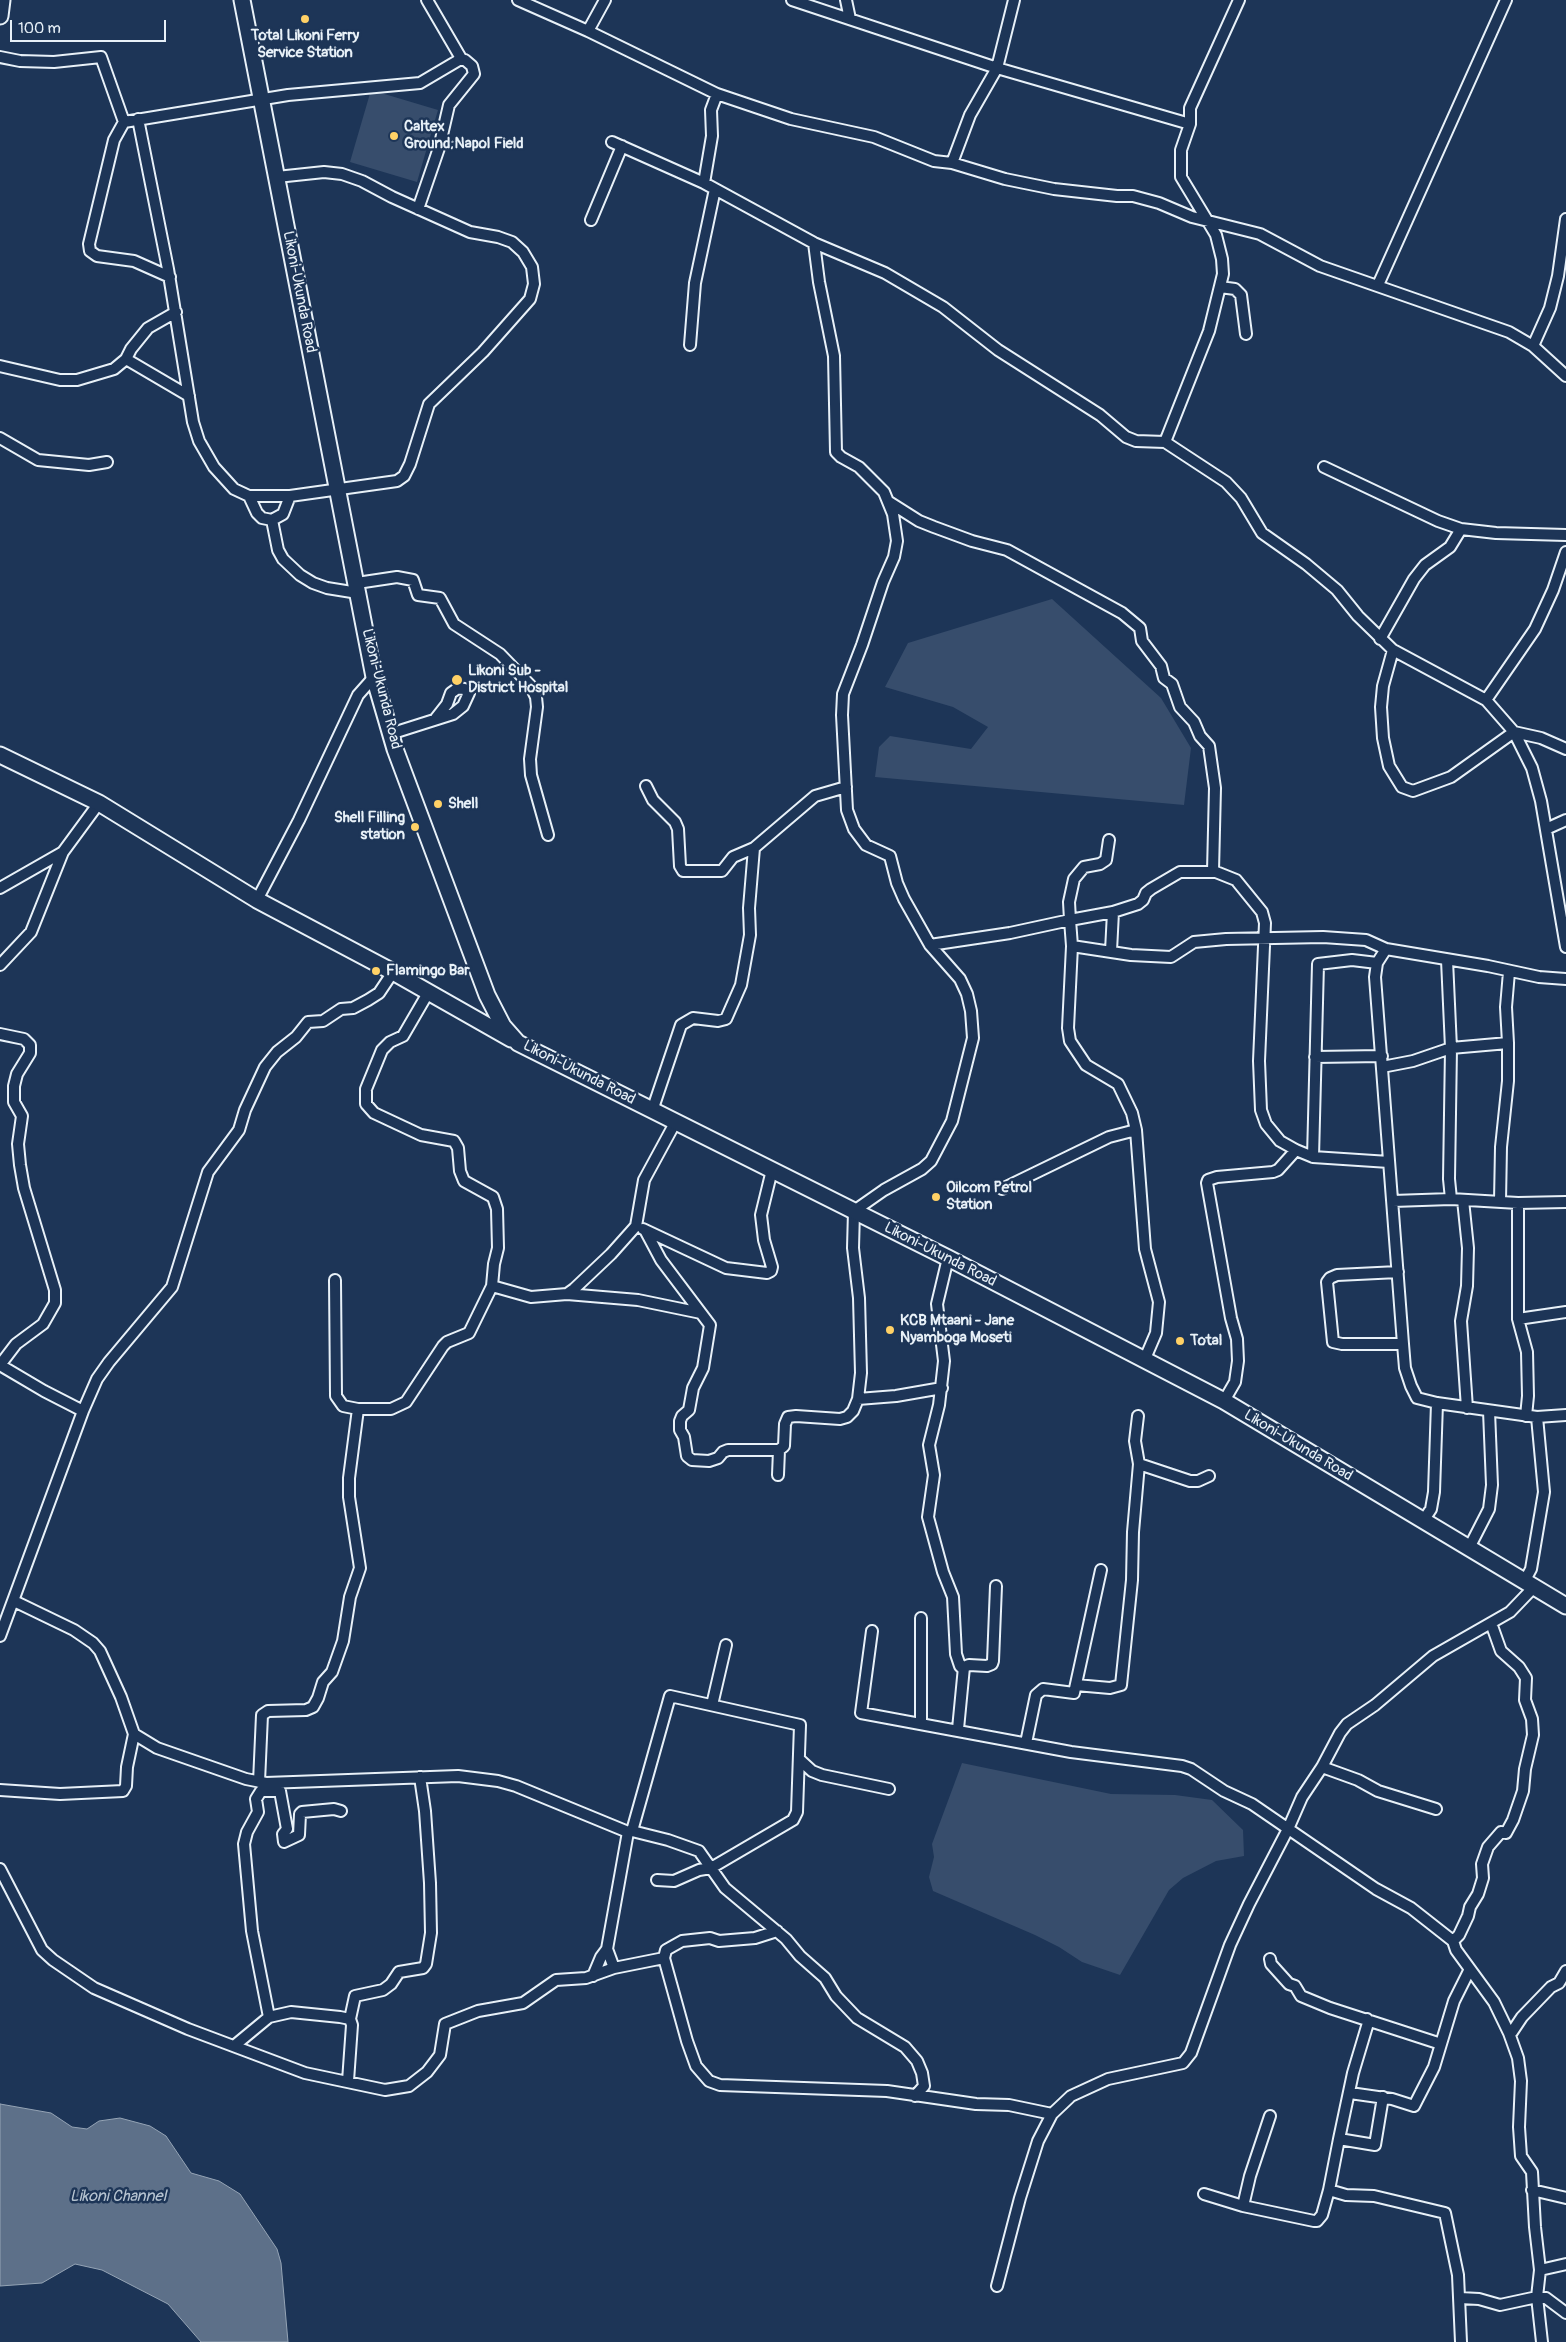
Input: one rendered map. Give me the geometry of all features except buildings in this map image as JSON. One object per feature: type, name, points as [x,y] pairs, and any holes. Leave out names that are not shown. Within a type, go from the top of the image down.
[{"type":"highway","points":[[0,16],[2,0]]},
{"type":"highway","name":"Likoni-Ukunda Road","points":[[242,0],[374,677],[390,734],[484,986],[498,1018],[518,1043],[948,1258],[1224,1401],[1566,1606]]},
{"type":"highway","points":[[0,755],[99,803],[257,900],[393,972],[518,1043]]},
{"type":"highway","points":[[462,1012],[476,1016],[485,1011],[487,1004],[484,986]]},
{"type":"street","points":[[418,209],[433,166],[449,105],[474,74],[472,66],[462,60],[427,0]]},
{"type":"street","points":[[518,0],[588,31],[717,94],[791,119],[874,137],[934,161],[952,163],[1037,186],[1146,199],[1206,220],[1260,234],[1320,266],[1509,332],[1533,346],[1566,376]]},
{"type":"street","points":[[588,31],[605,0]]},
{"type":"street","points":[[792,0],[966,56],[997,68],[1190,124]]},
{"type":"street","points":[[846,0],[850,19]]},
{"type":"street","points":[[952,163],[970,115],[997,68],[1014,0]]},
{"type":"street","points":[[1165,442],[1204,346],[1220,287],[1222,259],[1216,236],[1186,185],[1180,169],[1181,150],[1190,124],[1190,108],[1239,0]]},
{"type":"street","points":[[1378,285],[1506,0]]},
{"type":"street","points":[[0,57],[20,61],[54,62],[101,57],[124,122],[114,140],[89,244],[90,251],[97,256],[134,261],[170,277]]},
{"type":"street","points":[[124,122],[262,99],[352,88],[420,83],[462,60]]},
{"type":"street","points":[[704,183],[712,136],[711,110],[717,94]]},
{"type":"street","points":[[138,120],[170,277],[193,422],[206,455],[234,489],[248,496],[290,496],[402,479],[410,464],[429,404],[495,340],[517,315],[533,292],[534,275],[532,268],[523,252],[512,242],[498,237],[470,232],[362,181],[342,174],[310,172],[277,177]]},
{"type":"street","points":[[612,142],[704,183],[814,242],[885,273],[943,307],[1028,370],[1100,415],[1126,437],[1136,441],[1165,442],[1226,482],[1241,498],[1262,533],[1306,564],[1337,590],[1380,639],[1393,650],[1486,700],[1514,732],[1532,768],[1546,829],[1566,947]]},
{"type":"street","points":[[591,220],[622,146]]},
{"type":"street","points":[[690,345],[695,283],[715,189]]},
{"type":"street","points":[[1533,346],[1550,308],[1558,276],[1566,219]]},
{"type":"street","points":[[675,1123],[644,1180],[640,1228],[660,1260],[709,1322],[710,1333],[704,1368],[693,1388],[691,1407],[680,1421],[680,1430],[684,1437],[686,1454],[692,1460],[709,1461],[718,1458],[723,1452],[728,1450],[779,1450],[784,1446],[786,1424],[790,1416],[840,1419],[847,1417],[853,1411],[858,1399],[860,1364],[859,1298],[853,1248],[854,1212],[884,1190],[928,1165],[952,1120],[971,1045],[971,1011],[967,994],[960,979],[930,945],[904,899],[897,883],[890,856],[866,844],[854,829],[847,810],[842,715],[843,694],[896,550],[889,502],[884,492],[859,466],[841,457],[836,452],[834,356],[819,282],[814,242]]},
{"type":"street","points":[[1220,287],[1236,289],[1241,295],[1246,334]]},
{"type":"street","points":[[0,366],[60,380],[76,380],[114,369],[126,360],[131,349],[148,328],[176,312]]},
{"type":"street","points":[[126,360],[189,396]]},
{"type":"street","points":[[0,438],[38,460],[89,465],[107,462]]},
{"type":"street","points":[[1324,466],[1438,521],[1462,529],[1496,533],[1566,536]]},
{"type":"street","points":[[248,496],[257,513],[262,518],[272,520],[283,514],[290,496]]},
{"type":"street","points":[[889,502],[919,521],[972,541],[1007,550],[1122,613],[1140,628],[1142,641],[1160,666],[1164,678],[1172,684],[1180,707],[1194,722],[1200,736],[1209,746],[1215,788],[1213,871]]},
{"type":"street","points":[[272,520],[278,550],[283,558],[300,575],[313,583],[327,588],[358,588],[397,577],[414,581],[418,595],[440,598],[454,624],[500,654],[530,685],[536,697],[537,708],[530,759],[531,775],[548,834]]},
{"type":"street","points":[[1380,639],[1414,579],[1425,565],[1450,547],[1462,529]]},
{"type":"street","points":[[1486,700],[1535,629],[1553,590],[1566,552]]},
{"type":"street","points":[[1393,650],[1383,686],[1382,723],[1389,766],[1402,787],[1414,791],[1450,777],[1514,732],[1541,738],[1566,749]]},
{"type":"street","points":[[257,900],[299,820],[358,695],[374,677]]},
{"type":"street","points":[[390,734],[436,718]]},
{"type":"street","points":[[646,786],[653,800],[675,822],[678,829],[680,866],[684,871],[722,871],[733,858],[754,848],[815,796],[826,791],[846,787]]},
{"type":"street","points":[[0,965],[34,925],[63,852],[99,803]]},
{"type":"street","points":[[1546,829],[1566,820]]},
{"type":"street","points":[[1109,840],[1106,860],[1100,864],[1084,867],[1074,879],[1070,897],[1072,946],[1068,1028],[1070,1041],[1086,1065],[1118,1084],[1132,1113],[1136,1130],[1145,1249],[1159,1302],[1156,1333],[1144,1360]]},
{"type":"street","points":[[652,1111],[681,1025],[693,1018],[718,1021],[726,1019],[741,986],[750,935],[749,903],[754,848]]},
{"type":"street","points":[[0,888],[63,852]]},
{"type":"street","points":[[930,945],[1026,930],[1113,912],[1138,904],[1143,900],[1146,893],[1174,874],[1187,871],[1213,871],[1232,878],[1256,903],[1264,917],[1266,940],[1259,1060],[1263,1118],[1274,1136],[1296,1150],[1313,1157],[1390,1162]]},
{"type":"street","points":[[1111,951],[1113,912]]},
{"type":"street","points":[[1072,946],[1132,955],[1171,957],[1194,942],[1226,939],[1348,938],[1366,940],[1386,949],[1509,972],[1566,979]]},
{"type":"street","points":[[1386,949],[1377,963],[1375,977],[1376,1003],[1382,1056],[1403,1344],[1410,1386],[1417,1398],[1436,1403],[1526,1416],[1566,1415]]},
{"type":"street","points":[[1313,1157],[1318,964],[1352,960],[1377,963]]},
{"type":"street","points":[[1447,960],[1451,1048],[1449,1179],[1451,1199]]},
{"type":"street","points":[[0,1636],[83,1411],[102,1371],[172,1287],[208,1172],[217,1158],[233,1141],[268,1062],[296,1037],[308,1022],[323,1021],[341,1009],[352,1008],[368,1000],[379,993],[393,972]]},
{"type":"street","points":[[1500,1201],[1501,1147],[1508,1081],[1506,1007],[1509,972]]},
{"type":"street","points":[[335,1280],[336,1396],[343,1406],[358,1409],[391,1409],[406,1402],[447,1342],[469,1333],[492,1286],[498,1248],[496,1209],[493,1197],[464,1181],[460,1171],[458,1148],[454,1141],[421,1135],[374,1113],[366,1104],[366,1089],[382,1050],[390,1042],[403,1036],[428,993]]},
{"type":"street","points":[[0,1034],[24,1039],[30,1045],[30,1053],[20,1067],[14,1086],[14,1102],[22,1116],[18,1144],[20,1165],[24,1188],[55,1290],[55,1303],[43,1324],[16,1344],[0,1365],[83,1411]]},
{"type":"street","points":[[1382,1067],[1413,1061],[1451,1048],[1508,1043]]},
{"type":"street","points":[[1315,1057],[1382,1056]]},
{"type":"street","points":[[1002,1189],[1109,1137],[1136,1130]]},
{"type":"street","points":[[1224,1401],[1235,1382],[1238,1362],[1237,1338],[1231,1318],[1206,1183],[1208,1180],[1217,1177],[1273,1172],[1278,1170],[1296,1150]]},
{"type":"street","points":[[640,1228],[726,1268],[767,1273],[771,1271],[772,1267],[764,1240],[762,1215],[772,1170]]},
{"type":"street","points":[[1393,1201],[1451,1199],[1518,1203],[1566,1202]]},
{"type":"street","points":[[1463,1200],[1468,1248],[1467,1286],[1461,1321],[1467,1408]]},
{"type":"street","points":[[1518,1203],[1518,1319],[1527,1352],[1528,1396],[1526,1416]]},
{"type":"street","points":[[568,1294],[640,1228]]},
{"type":"street","points":[[948,1258],[937,1304],[943,1345],[942,1388],[929,1445],[934,1476],[928,1517],[943,1572],[953,1597],[956,1654],[963,1669],[958,1729]]},
{"type":"street","points":[[1398,1272],[1334,1276],[1327,1282],[1333,1342],[1342,1344],[1403,1344]]},
{"type":"street","points":[[492,1286],[531,1297],[568,1294],[638,1300],[701,1313]]},
{"type":"street","points":[[1518,1319],[1566,1312]]},
{"type":"street","points":[[858,1399],[896,1396],[942,1388]]},
{"type":"street","points":[[1423,1521],[1432,1509],[1434,1492],[1436,1403]]},
{"type":"street","points":[[258,1782],[262,1715],[268,1711],[306,1710],[313,1707],[323,1682],[332,1672],[343,1641],[350,1597],[360,1568],[349,1497],[349,1478],[358,1409]]},
{"type":"street","points":[[1468,1548],[1489,1509],[1492,1485],[1489,1411]]},
{"type":"street","points":[[1076,1685],[1110,1688],[1121,1685],[1130,1609],[1133,1532],[1139,1464],[1135,1441],[1138,1416]]},
{"type":"street","points":[[997,2286],[1020,2198],[1038,2141],[1052,2114],[1072,2096],[1108,2078],[1183,2063],[1191,2053],[1230,1945],[1249,1904],[1288,1829],[1302,1797],[1322,1767],[1340,1733],[1347,1724],[1374,1705],[1432,1656],[1510,1612],[1529,1585],[1544,1492],[1537,1417]]},
{"type":"street","points":[[778,1475],[779,1450]]},
{"type":"street","points":[[1139,1464],[1190,1481],[1198,1481],[1209,1476]]},
{"type":"street","points":[[1026,1743],[1036,1695],[1042,1690],[1074,1693],[1101,1570]]},
{"type":"street","points":[[963,1669],[969,1665],[983,1666],[992,1664],[996,1586]]},
{"type":"street","points":[[0,1790],[60,1794],[123,1791],[126,1786],[126,1767],[134,1734],[121,1697],[100,1651],[93,1643],[74,1630],[14,1601]]},
{"type":"street","points":[[921,1618],[921,1722]]},
{"type":"street","points":[[1453,1940],[1459,1934],[1468,1916],[1470,1907],[1478,1894],[1483,1878],[1482,1864],[1488,1847],[1501,1832],[1506,1833],[1512,1820],[1523,1791],[1525,1769],[1533,1741],[1534,1728],[1525,1700],[1526,1678],[1520,1667],[1501,1651],[1491,1623]]},
{"type":"street","points":[[872,1631],[862,1713],[921,1722],[1071,1752],[1182,1766],[1201,1774],[1224,1790],[1252,1804],[1376,1889],[1411,1908],[1453,1940],[1456,1950],[1494,2002],[1509,2033],[1518,2058],[1521,2081],[1519,2128],[1521,2156],[1532,2172],[1540,2270],[1537,2297],[1542,2342]]},
{"type":"street","points":[[712,1705],[726,1645]]},
{"type":"street","points":[[614,1968],[608,1950],[630,1832],[669,1697],[798,1724],[800,1727],[800,1760],[797,1812],[793,1820],[711,1868],[699,1870],[674,1881],[657,1880]]},
{"type":"street","points":[[134,1734],[157,1748],[258,1782],[277,1786]]},
{"type":"street","points":[[800,1760],[812,1771],[822,1775],[889,1789]]},
{"type":"street","points":[[1322,1767],[1358,1780],[1378,1791],[1436,1809]]},
{"type":"street","points":[[348,2081],[352,2025],[350,2019],[355,1996],[383,1990],[391,1984],[399,1972],[423,1968],[426,1964],[431,1933],[430,1883],[425,1811],[420,1776]]},
{"type":"street","points":[[269,2017],[252,1932],[244,1844],[247,1832],[258,1812],[256,1799],[261,1791],[277,1786],[420,1776],[458,1776],[506,1783],[630,1832],[693,1848],[703,1856],[734,1896],[777,1931],[800,1956],[825,1978],[836,1996],[857,2018],[905,2047],[917,2061],[924,2086],[915,2096]]},
{"type":"street","points":[[277,1786],[287,1829],[283,1834],[284,1842],[299,1835],[300,1814],[302,1812],[334,1809],[340,1811]]},
{"type":"street","points":[[0,1870],[42,1950],[53,1960],[94,1988],[118,2000],[305,2072],[385,2090],[409,2086],[423,2076],[438,2059],[445,2024],[478,2011],[523,2003],[556,1980],[593,1976],[614,1968],[664,1958]]},
{"type":"street","points":[[777,1931],[755,1938],[718,1941],[710,1938],[682,1941],[666,1950],[664,1958],[696,2066],[709,2081],[720,2085],[887,2090],[915,2096],[976,2104],[1010,2106],[1052,2114]]},
{"type":"street","points":[[593,1976],[600,1957],[608,1950]]},
{"type":"street","points":[[1270,1959],[1271,1964],[1289,1984],[1295,1986],[1301,1996],[1330,2008],[1441,2044]]},
{"type":"street","points":[[1350,2094],[1382,2097],[1414,2106],[1434,2067],[1454,2001],[1470,1969]]},
{"type":"street","points":[[1509,2033],[1512,2032],[1522,2017],[1551,1988],[1559,1983],[1566,1971]]},
{"type":"street","points":[[234,2046],[260,2022],[269,2017],[291,2012],[350,2019]]},
{"type":"street","points":[[1204,2194],[1243,2206],[1317,2221],[1322,2215],[1329,2190],[1353,2073],[1368,2022],[1367,2019]]},
{"type":"street","points":[[1339,2138],[1375,2145],[1382,2097]]},
{"type":"street","points":[[1243,2206],[1250,2176],[1270,2116]]},
{"type":"street","points":[[1329,2190],[1346,2196],[1374,2196],[1445,2213],[1456,2255],[1460,2298],[1461,2342]]},
{"type":"street","points":[[1532,2190],[1566,2198]]},
{"type":"street","points":[[1540,2270],[1566,2264]]},
{"type":"street","points":[[1460,2298],[1506,2304],[1537,2297],[1546,2298],[1566,2313]]},
{"type":"shaded area","name":"Caltex Ground;Napol Field","points":[[371,90],[438,110],[417,182],[350,162]]},
{"type":"shaded area","points":[[1052,599],[1161,698],[1191,748],[1184,805],[875,777],[879,747],[890,736],[971,749],[988,727],[953,707],[885,687],[908,643]]},
{"type":"shaded area","points":[[962,1763],[1111,1794],[1175,1795],[1212,1800],[1243,1830],[1244,1856],[1216,1861],[1183,1878],[1169,1890],[1120,1975],[1082,1962],[1059,1947],[1035,1935],[933,1891],[929,1877],[934,1857],[932,1844]]},
{"type":"water","name":"Likoni Channel","points":[[0,2104],[51,2113],[72,2127],[87,2129],[99,2121],[120,2118],[150,2126],[166,2136],[191,2173],[219,2181],[240,2194],[277,2249],[281,2263],[288,2342],[201,2342],[168,2304],[102,2270],[75,2264],[42,2283],[0,2286]]},
{"type":"place","name":"Total Likoni Ferry Service Station","points":[[305,19]]},
{"type":"place","name":"Caltex Ground;Napol Field","points":[[394,136]]},
{"type":"place","name":"Likoni Sub - District Hospital","points":[[457,680]]},
{"type":"place","name":"Shell","points":[[438,804]]},
{"type":"place","name":"Shell Filling station","points":[[415,827]]},
{"type":"place","name":"Flamingo Bar","points":[[376,971]]},
{"type":"place","name":"Oilcom Petrol Station","points":[[936,1197]]},
{"type":"place","name":"KCB Mtaani - Jane Nyamboga Moseti","points":[[890,1330]]},
{"type":"place","name":"Total","points":[[1180,1341]]}]
